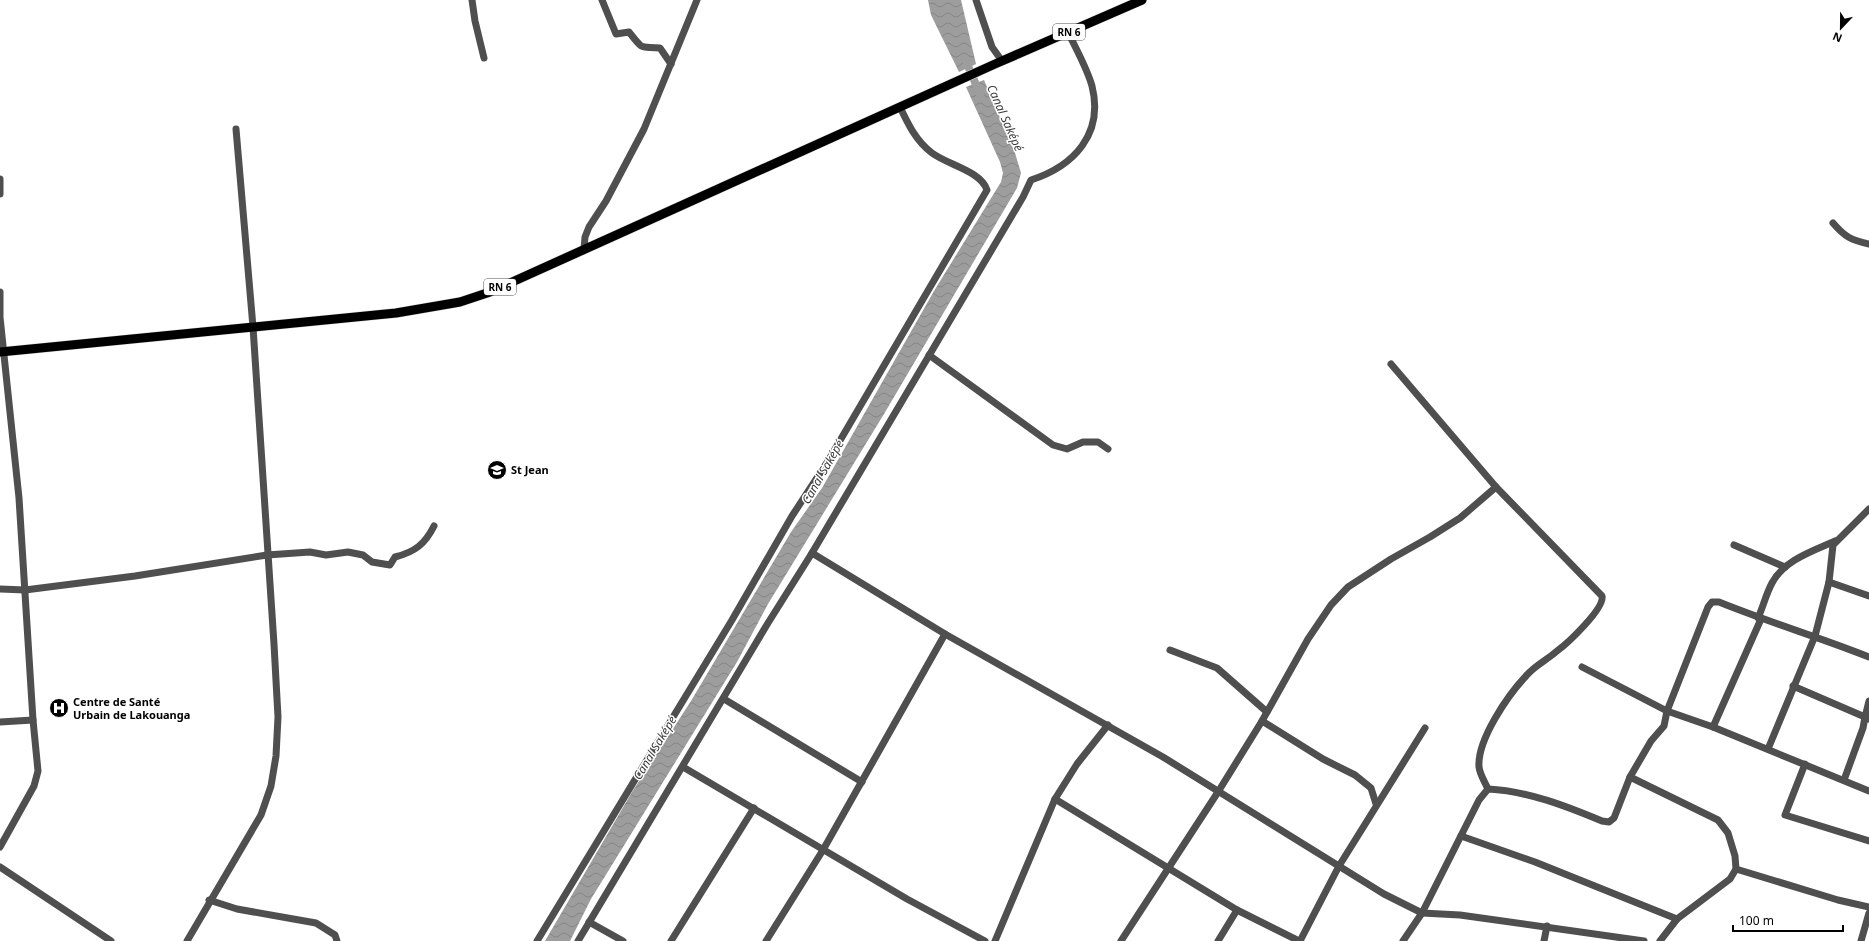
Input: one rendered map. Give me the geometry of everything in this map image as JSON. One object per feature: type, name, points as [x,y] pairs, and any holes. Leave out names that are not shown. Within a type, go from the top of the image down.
[{"type":"main road","name":"RN 6","points":[[3,352],[396,313],[460,302],[490,292],[998,63],[1142,0]]},
{"type":"street","points":[[472,0],[475,21],[484,58]]},
{"type":"street","points":[[602,0],[616,34],[628,32],[636,42],[646,49],[660,48],[671,64]]},
{"type":"street","points":[[584,249],[585,237],[589,227],[606,201],[644,129],[697,0]]},
{"type":"street","points":[[976,0],[998,63]]},
{"type":"street","points":[[578,941],[812,553],[1023,197],[1031,180],[1048,175],[1063,165],[1088,138],[1093,121],[1095,100],[1092,84],[1068,32]]},
{"type":"street","points":[[537,941],[732,620],[792,516],[828,461],[987,190],[985,184],[973,174],[946,162],[926,148],[908,126],[900,107]]},
{"type":"street","points":[[187,941],[209,900],[261,815],[271,786],[276,756],[278,717],[268,555],[253,326],[236,129]]},
{"type":"street","points":[[0,179],[0,194]]},
{"type":"street","points":[[1833,223],[1845,236],[1856,241],[1869,244]]},
{"type":"street","points":[[0,292],[3,352],[19,498],[32,720],[38,771],[34,786],[0,847]]},
{"type":"street","points":[[929,355],[1053,445],[1067,449],[1083,442],[1098,442],[1108,448]]},
{"type":"street","points":[[1391,364],[1496,487],[1602,596],[1603,600],[1587,622],[1558,651],[1526,675],[1496,717],[1487,733],[1479,766],[1482,778],[1488,789]]},
{"type":"street","points":[[1121,941],[1218,792],[1262,721],[1308,639],[1331,605],[1348,587],[1391,559],[1460,518],[1496,487]]},
{"type":"street","points":[[1713,727],[1760,619],[1772,582],[1785,567],[1804,555],[1836,540],[1869,509]]},
{"type":"street","points":[[0,589],[25,590],[135,576],[268,555],[310,552],[326,555],[348,552],[363,555],[372,562],[390,565],[395,557],[410,553],[428,538],[434,526]]},
{"type":"street","points":[[1768,749],[1815,636],[1829,582],[1832,549],[1836,540]]},
{"type":"street","points":[[1734,545],[1785,567]]},
{"type":"street","points":[[812,553],[945,634],[1108,725],[1384,894],[1422,914],[1460,915],[1644,941]]},
{"type":"street","points":[[1829,582],[1869,596]]},
{"type":"street","points":[[1488,789],[1506,790],[1541,798],[1602,821],[1609,822],[1614,818],[1630,777],[1651,741],[1664,726],[1667,711],[1708,606],[1712,602],[1719,602],[1760,619],[1815,636],[1869,657]]},
{"type":"street","points":[[766,941],[823,850],[945,634]]},
{"type":"street","points":[[1170,650],[1217,668],[1267,712]]},
{"type":"street","points":[[1582,667],[1667,711],[1713,727],[1869,791]]},
{"type":"street","points":[[1793,686],[1867,718]]},
{"type":"street","points":[[724,699],[862,782]]},
{"type":"street","points":[[1844,780],[1867,718],[1869,701]]},
{"type":"street","points":[[0,722],[32,720]]},
{"type":"street","points":[[1262,721],[1323,759],[1355,775],[1371,788],[1376,804]]},
{"type":"street","points":[[995,941],[1055,799],[1077,764],[1108,725]]},
{"type":"street","points":[[1055,799],[1237,910],[1300,941],[1339,866],[1376,804],[1426,728]]},
{"type":"street","points":[[1805,764],[1785,815],[1869,841]]},
{"type":"street","points":[[683,767],[908,899],[985,941]]},
{"type":"street","points":[[1630,777],[1718,820],[1728,833],[1732,845],[1736,869],[1725,884],[1694,904],[1677,919],[1660,941]]},
{"type":"street","points":[[1403,941],[1422,914],[1479,800],[1488,789]]},
{"type":"street","points":[[671,941],[754,808]]},
{"type":"street","points":[[1461,836],[1536,862],[1677,919]]},
{"type":"street","points":[[0,868],[111,941]]},
{"type":"street","points":[[1736,869],[1838,900],[1869,907]]},
{"type":"street","points":[[209,900],[237,909],[316,923],[335,935],[337,941]]},
{"type":"street","points":[[1218,941],[1237,910]]},
{"type":"street","points":[[1861,941],[1869,913]]},
{"type":"street","points":[[589,922],[623,941]]},
{"type":"street","points":[[1544,941],[1546,926]]},
{"type":"water","points":[[928,0],[961,0],[976,64],[959,72],[931,15]]},
{"type":"water","points":[[984,80],[1015,153],[1021,173],[1017,188],[884,414],[768,604],[737,662],[591,899],[570,941],[545,941],[632,792],[691,701],[791,532],[822,488],[934,291],[1001,182],[1003,173],[1000,162],[966,87]]},
{"type":"waterway","name":"Canal Saképé","points":[[965,59],[980,94]]},
{"type":"place","name":"St Jean","points":[[497,470]]},
{"type":"place","name":"Centre de Santé Urbain de Lakouanga","points":[[59,708]]}]
